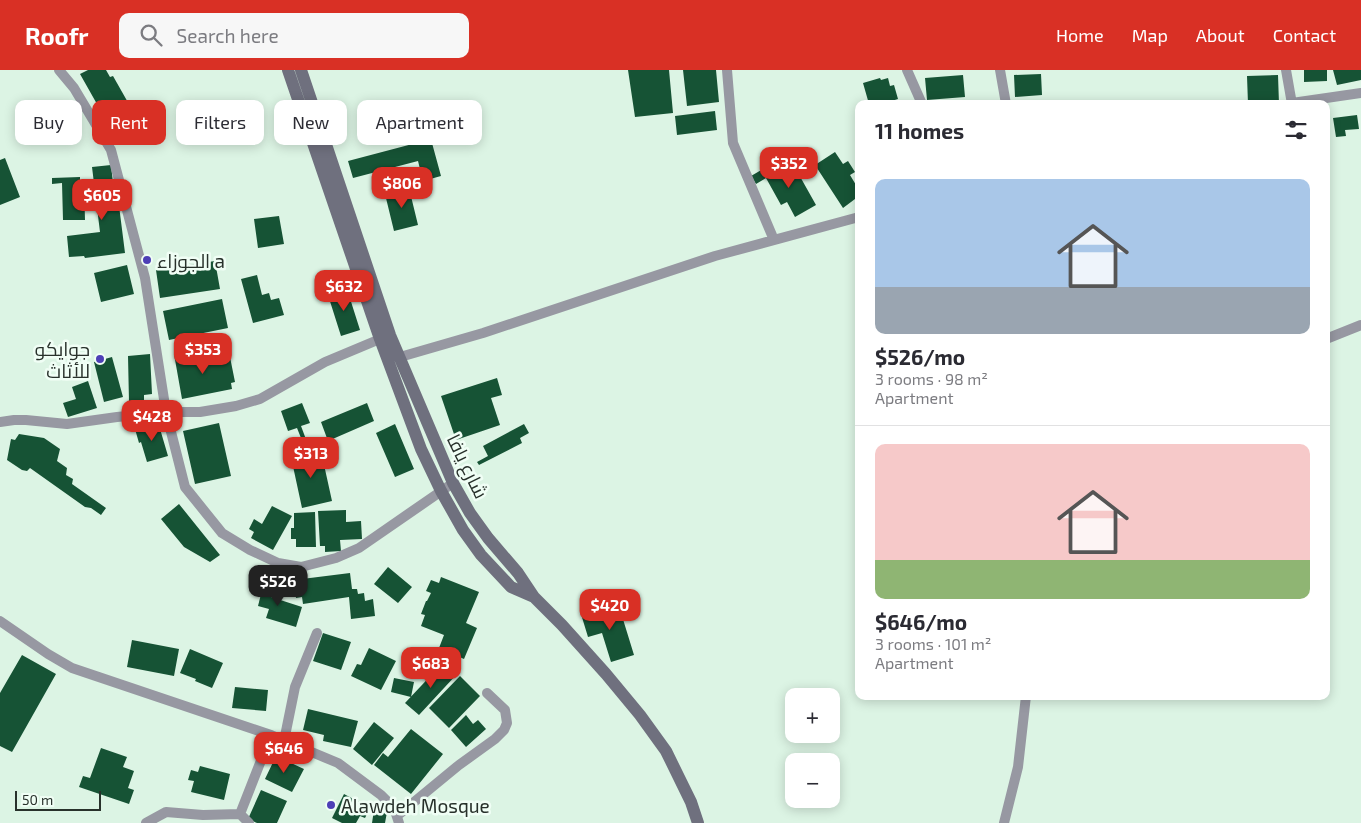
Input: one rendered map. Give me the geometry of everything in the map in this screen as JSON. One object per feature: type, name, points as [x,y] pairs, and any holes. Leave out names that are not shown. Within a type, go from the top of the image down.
[{"type":"street","points":[[59,70],[74,88],[111,150],[145,278],[166,412],[185,487],[222,533],[250,550],[278,563],[301,567],[336,558],[359,548],[453,483]]},
{"type":"street","points":[[288,70],[380,340],[421,449],[462,530],[481,555],[511,587],[534,597]]},
{"type":"street","name":"شارع يافا","points":[[301,70],[387,326],[453,483],[470,513],[488,538],[518,573],[534,597],[606,674],[640,715],[666,751],[698,823]]},
{"type":"street","points":[[727,70],[733,143],[774,240]]},
{"type":"street","points":[[907,70],[920,100]]},
{"type":"street","points":[[1000,70],[1005,100]]},
{"type":"street","points":[[1286,70],[1291,100]]},
{"type":"street","points":[[1317,100],[1361,93]]},
{"type":"street","points":[[400,357],[483,333],[715,256],[855,218]]},
{"type":"street","points":[[1330,337],[1361,325]]},
{"type":"street","points":[[0,422],[26,420],[67,424],[166,412],[200,412],[236,406],[260,399],[325,362],[380,340]]},
{"type":"street","points":[[0,621],[72,668],[270,735],[338,763],[381,795],[394,808],[398,819],[459,765],[495,739],[504,730],[507,722],[505,710],[487,693]]},
{"type":"street","points":[[284,741],[294,687],[317,633]]},
{"type":"street","points":[[1004,823],[1018,767],[1026,700]]},
{"type":"street","points":[[240,814],[270,735]]},
{"type":"street","points":[[146,823],[166,812],[203,816],[240,814],[249,823]]},
{"type":"building","points":[[88,70],[106,70],[110,77],[113,76],[127,100],[95,100],[80,74]]},
{"type":"building","points":[[628,70],[669,70],[673,113],[635,117]]},
{"type":"building","points":[[683,70],[716,70],[719,102],[687,106]]},
{"type":"building","points":[[1304,70],[1327,70],[1327,81],[1304,82]]},
{"type":"building","points":[[1333,70],[1361,70],[1361,80],[1337,85]]},
{"type":"building","points":[[1041,74],[1042,95],[1015,97],[1014,75]]},
{"type":"building","points":[[963,75],[965,97],[927,100],[925,78]]},
{"type":"building","points":[[1278,75],[1279,100],[1248,100],[1247,76]]},
{"type":"building","points":[[880,78],[881,80],[888,78],[890,86],[894,85],[898,99],[868,100],[863,83]]},
{"type":"building","points":[[715,111],[717,130],[677,135],[675,116]]},
{"type":"building","points":[[1357,115],[1359,129],[1345,130],[1346,136],[1336,137],[1333,118]]},
{"type":"building","points":[[409,145],[433,145],[441,176],[423,181],[418,161],[353,178],[348,161]]},
{"type":"building","points":[[835,152],[843,164],[848,161],[855,172],[850,175],[855,183],[855,199],[843,208],[815,165]]},
{"type":"building","points":[[5,158],[20,197],[0,205],[0,160]]},
{"type":"building","points":[[793,164],[816,205],[795,217],[787,202],[781,205],[766,178],[756,184],[751,176],[763,169],[768,177]]},
{"type":"building","points":[[111,165],[113,183],[116,182],[125,253],[85,258],[84,256],[69,257],[67,236],[100,232],[92,167]]},
{"type":"building","points":[[80,177],[80,183],[84,183],[85,220],[63,220],[62,183],[52,184],[52,178]]},
{"type":"building","points":[[409,188],[418,225],[394,231],[385,194]]},
{"type":"building","points":[[279,216],[284,244],[258,248],[254,219]]},
{"type":"building","points":[[215,261],[220,289],[160,298],[156,270]]},
{"type":"building","points":[[127,265],[134,294],[101,302],[94,273]]},
{"type":"building","points":[[257,275],[262,295],[269,293],[271,300],[279,298],[284,315],[253,323],[241,279]]},
{"type":"building","points":[[347,289],[360,330],[341,336],[328,295]]},
{"type":"building","points":[[222,299],[228,328],[169,340],[163,311]]},
{"type":"building","points":[[195,350],[198,362],[230,357],[235,382],[231,383],[232,389],[182,399],[174,354]]},
{"type":"building","points":[[150,354],[152,394],[144,395],[144,401],[129,402],[128,356]]},
{"type":"building","points":[[112,357],[123,397],[104,402],[94,362]]},
{"type":"building","points":[[497,378],[502,395],[491,398],[500,425],[456,440],[441,396]]},
{"type":"building","points":[[88,381],[97,408],[68,417],[63,403],[76,399],[72,387]]},
{"type":"building","points":[[302,403],[310,423],[301,426],[307,442],[299,445],[298,440],[301,438],[297,428],[288,431],[281,411]]},
{"type":"building","points":[[367,403],[374,421],[328,441],[321,422]]},
{"type":"building","points":[[158,422],[168,456],[147,462],[135,429]]},
{"type":"building","points":[[219,423],[231,476],[195,484],[183,431]]},
{"type":"building","points":[[395,424],[414,469],[395,477],[376,433]]},
{"type":"building","points":[[524,424],[529,433],[520,438],[522,443],[479,465],[477,462],[488,456],[483,446]]},
{"type":"building","points":[[19,434],[44,438],[60,449],[57,461],[67,468],[66,475],[73,479],[72,484],[106,508],[101,515],[91,508],[85,507],[30,468],[27,471],[22,470],[7,460],[11,439],[15,440]]},
{"type":"building","points":[[321,451],[332,501],[302,508],[291,457]]},
{"type":"building","points":[[179,504],[220,555],[210,562],[184,547],[161,519]]},
{"type":"building","points":[[272,506],[292,516],[273,550],[251,538],[254,532],[249,529],[254,519],[262,524]]},
{"type":"building","points":[[346,510],[346,522],[361,521],[362,539],[340,540],[341,551],[325,552],[325,546],[320,546],[318,511]]},
{"type":"building","points":[[315,512],[316,547],[296,547],[296,539],[291,539],[291,528],[294,528],[294,513]]},
{"type":"building","points":[[388,567],[412,587],[398,603],[374,584]]},
{"type":"building","points":[[350,573],[352,589],[357,589],[358,594],[364,593],[365,601],[373,599],[375,616],[351,619],[349,597],[303,604],[302,597],[296,598],[294,580]]},
{"type":"building","points":[[441,577],[479,592],[466,623],[477,628],[464,659],[439,648],[444,635],[421,626],[425,615],[421,614],[431,593],[426,591],[431,580],[439,583]]},
{"type":"building","points":[[259,583],[274,587],[271,597],[302,607],[296,627],[266,618],[269,609],[258,606],[261,594],[255,593]]},
{"type":"building","points":[[618,603],[634,655],[611,662],[602,633],[588,637],[581,614]]},
{"type":"building","points":[[323,633],[351,642],[341,670],[313,661]]},
{"type":"building","points":[[132,640],[179,649],[174,676],[127,667]]},
{"type":"building","points":[[369,648],[396,661],[381,690],[351,676],[357,664],[361,665]]},
{"type":"building","points":[[190,649],[223,663],[212,688],[180,673]]},
{"type":"building","points":[[22,655],[56,674],[12,752],[0,746],[0,693]]},
{"type":"building","points":[[446,664],[457,674],[419,715],[405,703],[437,669],[440,671]]},
{"type":"building","points":[[460,676],[480,696],[449,728],[429,708]]},
{"type":"building","points":[[394,678],[414,682],[411,697],[391,692]]},
{"type":"building","points":[[235,687],[268,690],[266,711],[232,708]]},
{"type":"building","points":[[308,709],[358,721],[351,747],[323,741],[324,735],[303,730]]},
{"type":"building","points":[[466,715],[473,724],[478,720],[486,729],[466,747],[451,730]]},
{"type":"building","points":[[374,722],[394,738],[372,765],[353,749]]},
{"type":"building","points":[[411,729],[443,754],[411,794],[374,765],[383,753],[388,757]]},
{"type":"building","points":[[101,748],[127,757],[123,767],[134,771],[128,788],[134,790],[129,804],[79,787],[83,776],[90,778]]},
{"type":"building","points":[[276,756],[304,769],[292,792],[265,779]]},
{"type":"building","points":[[200,766],[230,774],[224,800],[191,792],[194,781],[188,780],[191,770],[198,772]]},
{"type":"building","points":[[261,790],[287,801],[277,823],[257,823],[248,819]]},
{"type":"building","points":[[344,794],[370,808],[365,818],[360,816],[356,823],[342,823],[332,818]]},
{"type":"building","points":[[374,810],[387,812],[385,823],[372,823]]},
{"type":"place","name":"الجوزاء a","points":[[147,260]]},
{"type":"place","name":"جوايكو للأثاث","points":[[100,359]]},
{"type":"place","name":"Alawdeh Mosque","points":[[331,805]]}]
